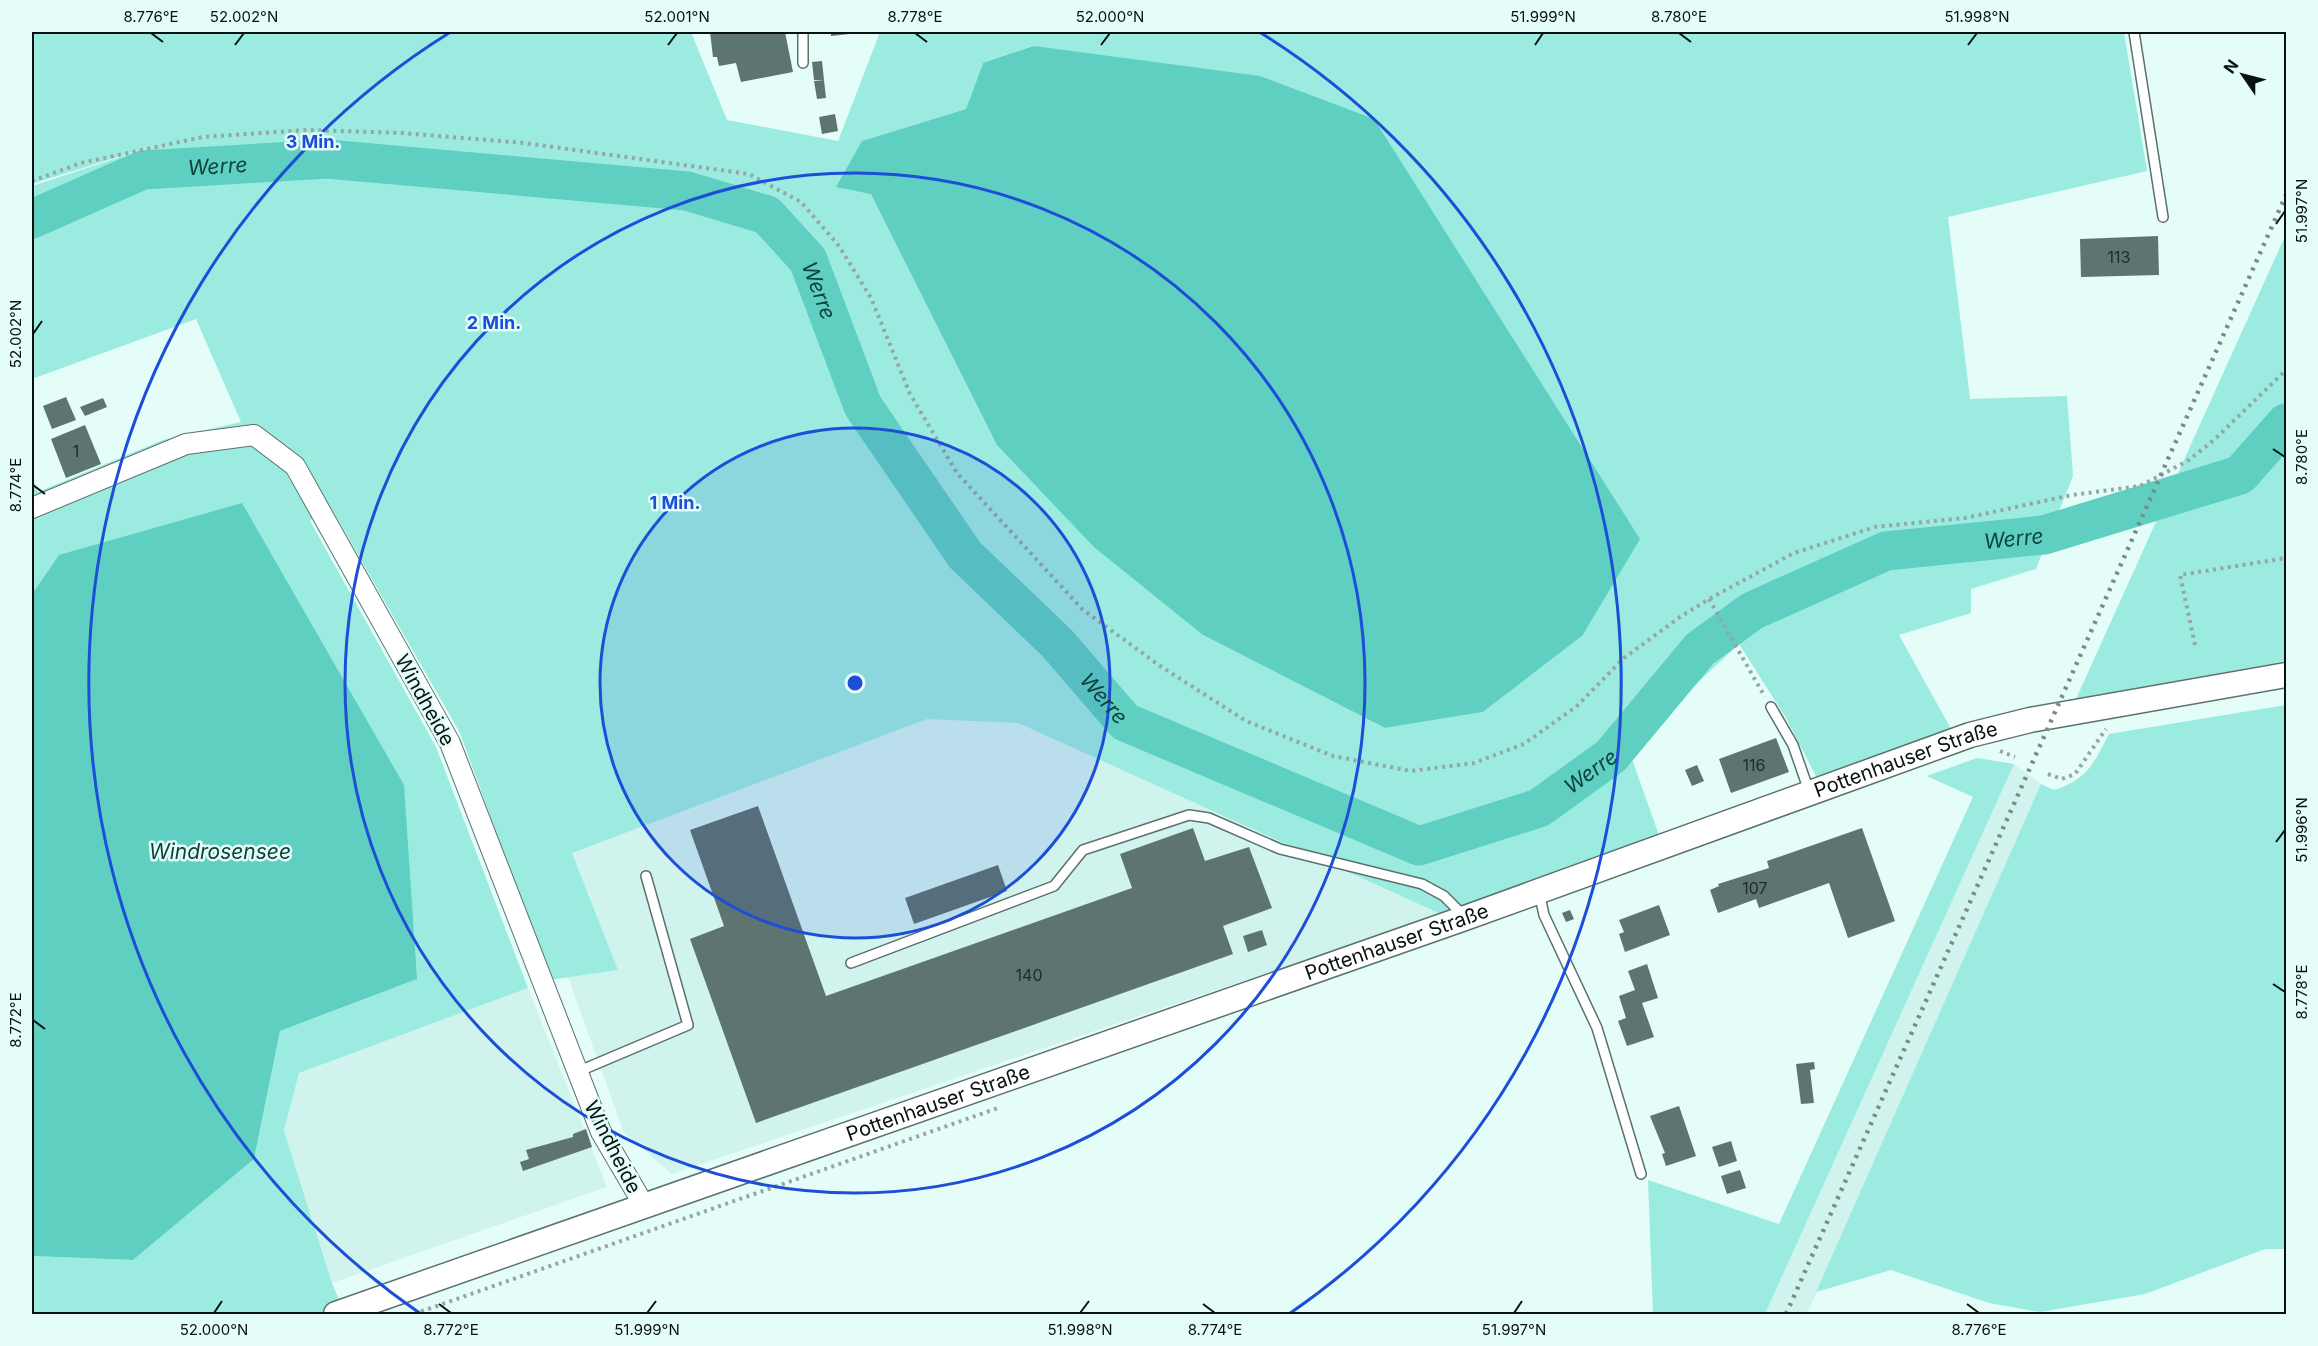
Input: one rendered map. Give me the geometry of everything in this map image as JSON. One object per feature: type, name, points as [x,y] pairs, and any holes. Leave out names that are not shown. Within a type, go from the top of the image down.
[{"type":"street","name":"Windheide","points":[[32,508],[186,444],[254,435],[295,466],[450,743],[601,1132],[645,1207]]},
{"type":"street","name":"Pottenhauser Straße","points":[[336,1314],[1465,918],[1970,735],[2030,720],[2286,675]]},
{"type":"lane","points":[[802,32],[803,63]]},
{"type":"lane","points":[[2134,32],[2163,217]]},
{"type":"lane","points":[[1771,707],[1793,745],[1810,792]]},
{"type":"lane","points":[[851,963],[1054,886],[1083,850],[1188,815],[1209,818],[1280,849],[1422,884],[1444,897],[1465,918]]},
{"type":"lane","points":[[577,1072],[688,1025],[646,876]]},
{"type":"lane","points":[[1538,891],[1544,915],[1597,1028],[1641,1174]]},
{"type":"path","points":[[32,181],[81,163],[203,136],[308,130],[403,133],[524,143],[748,174],[801,202],[839,246],[871,298],[910,394],[957,473],[1082,609],[1160,666],[1245,721],[1333,756],[1411,771],[1474,763],[1524,744],[1577,706],[1624,658],[1709,598],[1794,553],[1875,527],[1965,518],[2072,495],[2140,486],[2189,460],[2214,440],[2286,370]]},
{"type":"path","points":[[2195,645],[2180,575],[2286,558]]},
{"type":"path","points":[[1709,598],[1771,707]]},
{"type":"path","points":[[2048,774],[2062,779],[2075,774],[2106,729],[2117,726]]},
{"type":"path","points":[[414,1314],[1001,1107]]},
{"type":"shaded area","points":[[32,32],[691,32],[727,120],[838,141],[880,32],[2124,32],[2147,171],[1948,217],[1970,399],[2067,396],[2073,476],[2036,569],[1971,589],[1971,613],[1899,635],[1951,729],[1817,778],[1786,718],[1739,644],[1628,748],[1659,835],[1441,914],[1018,723],[927,719],[572,853],[618,970],[550,980],[460,733],[329,504],[310,521],[436,747],[528,988],[299,1073],[284,1131],[332,1283],[342,1307],[320,1314],[32,1314],[32,1256],[133,1260],[254,1159],[280,1031],[417,979],[59,555],[32,594],[32,477],[38,492],[163,440],[241,422],[196,319],[32,379],[32,186],[169,141],[32,184]],"holes":[[[983,63],[1582,636],[1483,712],[1385,728],[1203,635],[997,444],[871,193],[862,141],[966,109]]]},
{"type":"shaded area","points":[[2286,234],[2286,661],[2076,699]]},
{"type":"shaded area","points":[[2286,705],[2286,1249],[2265,1249],[2145,1294],[2040,1312],[1989,1303],[1891,1270],[1816,1292],[2041,784],[2054,790],[2082,776],[2094,762],[2109,734]]},
{"type":"shaded area","points":[[927,718],[1018,723],[1441,914],[672,1174],[624,1133],[568,977],[618,970],[572,853]]},
{"type":"shaded area","points":[[1977,758],[2014,764],[1765,1314],[1653,1314],[1648,1180],[1779,1224],[1973,797],[1927,776]]},
{"type":"shaded area","points":[[2014,764],[2041,784],[1807,1314],[1765,1314]]},
{"type":"shaded area","points":[[528,988],[607,1187],[332,1283],[284,1131],[299,1073]]},
{"type":"water","points":[[1034,46],[1260,76],[1374,119],[1640,539],[1582,636],[1483,712],[1385,728],[1203,635],[1094,547],[997,445],[871,194],[836,187],[862,141],[966,109],[983,63]]},
{"type":"water","name":"Windrosensee","points":[[242,503],[404,785],[417,979],[280,1031],[254,1159],[133,1260],[32,1256],[32,594],[59,555]]},
{"type":"building","points":[[710,32],[785,32],[793,72],[741,82],[736,63],[719,66],[717,57],[713,57]]},
{"type":"building","points":[[831,32],[848,32],[849,34],[831,36]]},
{"type":"building","points":[[822,61],[824,80],[814,80],[812,62]]},
{"type":"building","points":[[824,80],[826,98],[817,99],[814,81]]},
{"type":"building","points":[[835,114],[838,131],[822,134],[819,117]]},
{"type":"building","points":[[2158,236],[2159,275],[2081,277],[2080,239]]},
{"type":"building","points":[[66,397],[76,420],[52,429],[43,406]]},
{"type":"building","points":[[103,398],[107,407],[85,416],[80,407]]},
{"type":"building","points":[[85,425],[101,464],[66,478],[51,439]]},
{"type":"building","points":[[1776,738],[1789,772],[1731,793],[1719,759]]},
{"type":"building","points":[[1697,765],[1704,781],[1692,786],[1685,770]]},
{"type":"building","points":[[758,806],[826,996],[1132,888],[1120,854],[1193,828],[1205,861],[1249,847],[1272,908],[1223,926],[1233,954],[756,1123],[690,939],[724,926],[690,830]]},
{"type":"building","points":[[1862,828],[1895,921],[1848,938],[1829,883],[1759,908],[1756,899],[1718,913],[1710,890],[1719,886],[1718,884],[1769,868],[1767,861]]},
{"type":"building","points":[[998,865],[1007,891],[914,924],[905,898]]},
{"type":"building","points":[[1659,905],[1670,935],[1625,952],[1619,934],[1624,932],[1619,920]]},
{"type":"building","points":[[1570,910],[1574,919],[1566,922],[1562,913]]},
{"type":"building","points":[[1262,930],[1267,945],[1248,952],[1243,936]]},
{"type":"building","points":[[1647,964],[1658,998],[1642,1003],[1654,1037],[1627,1046],[1618,1021],[1626,1018],[1619,996],[1635,990],[1628,971]]},
{"type":"building","points":[[1814,1062],[1815,1069],[1810,1070],[1814,1103],[1801,1104],[1796,1064]]},
{"type":"building","points":[[1679,1106],[1696,1156],[1666,1166],[1662,1154],[1665,1153],[1650,1116]]},
{"type":"building","points":[[586,1129],[592,1147],[523,1171],[520,1162],[529,1159],[526,1150],[573,1137],[573,1134]]},
{"type":"building","points":[[1731,1141],[1737,1161],[1719,1167],[1712,1147]]},
{"type":"building","points":[[1740,1170],[1746,1188],[1727,1194],[1721,1176]]},
{"type":"waterway","name":"Werre","points":[[32,219],[143,170],[327,159],[687,191],[767,215],[808,260],[863,406],[965,555],[1057,643],[1125,722],[1419,846],[1539,808],[1611,756],[1700,649],[1752,611],[1886,551],[2044,535],[2240,475],[2286,423]]},
{"type":"railway","points":[[1786,1314],[2286,195]]}]
